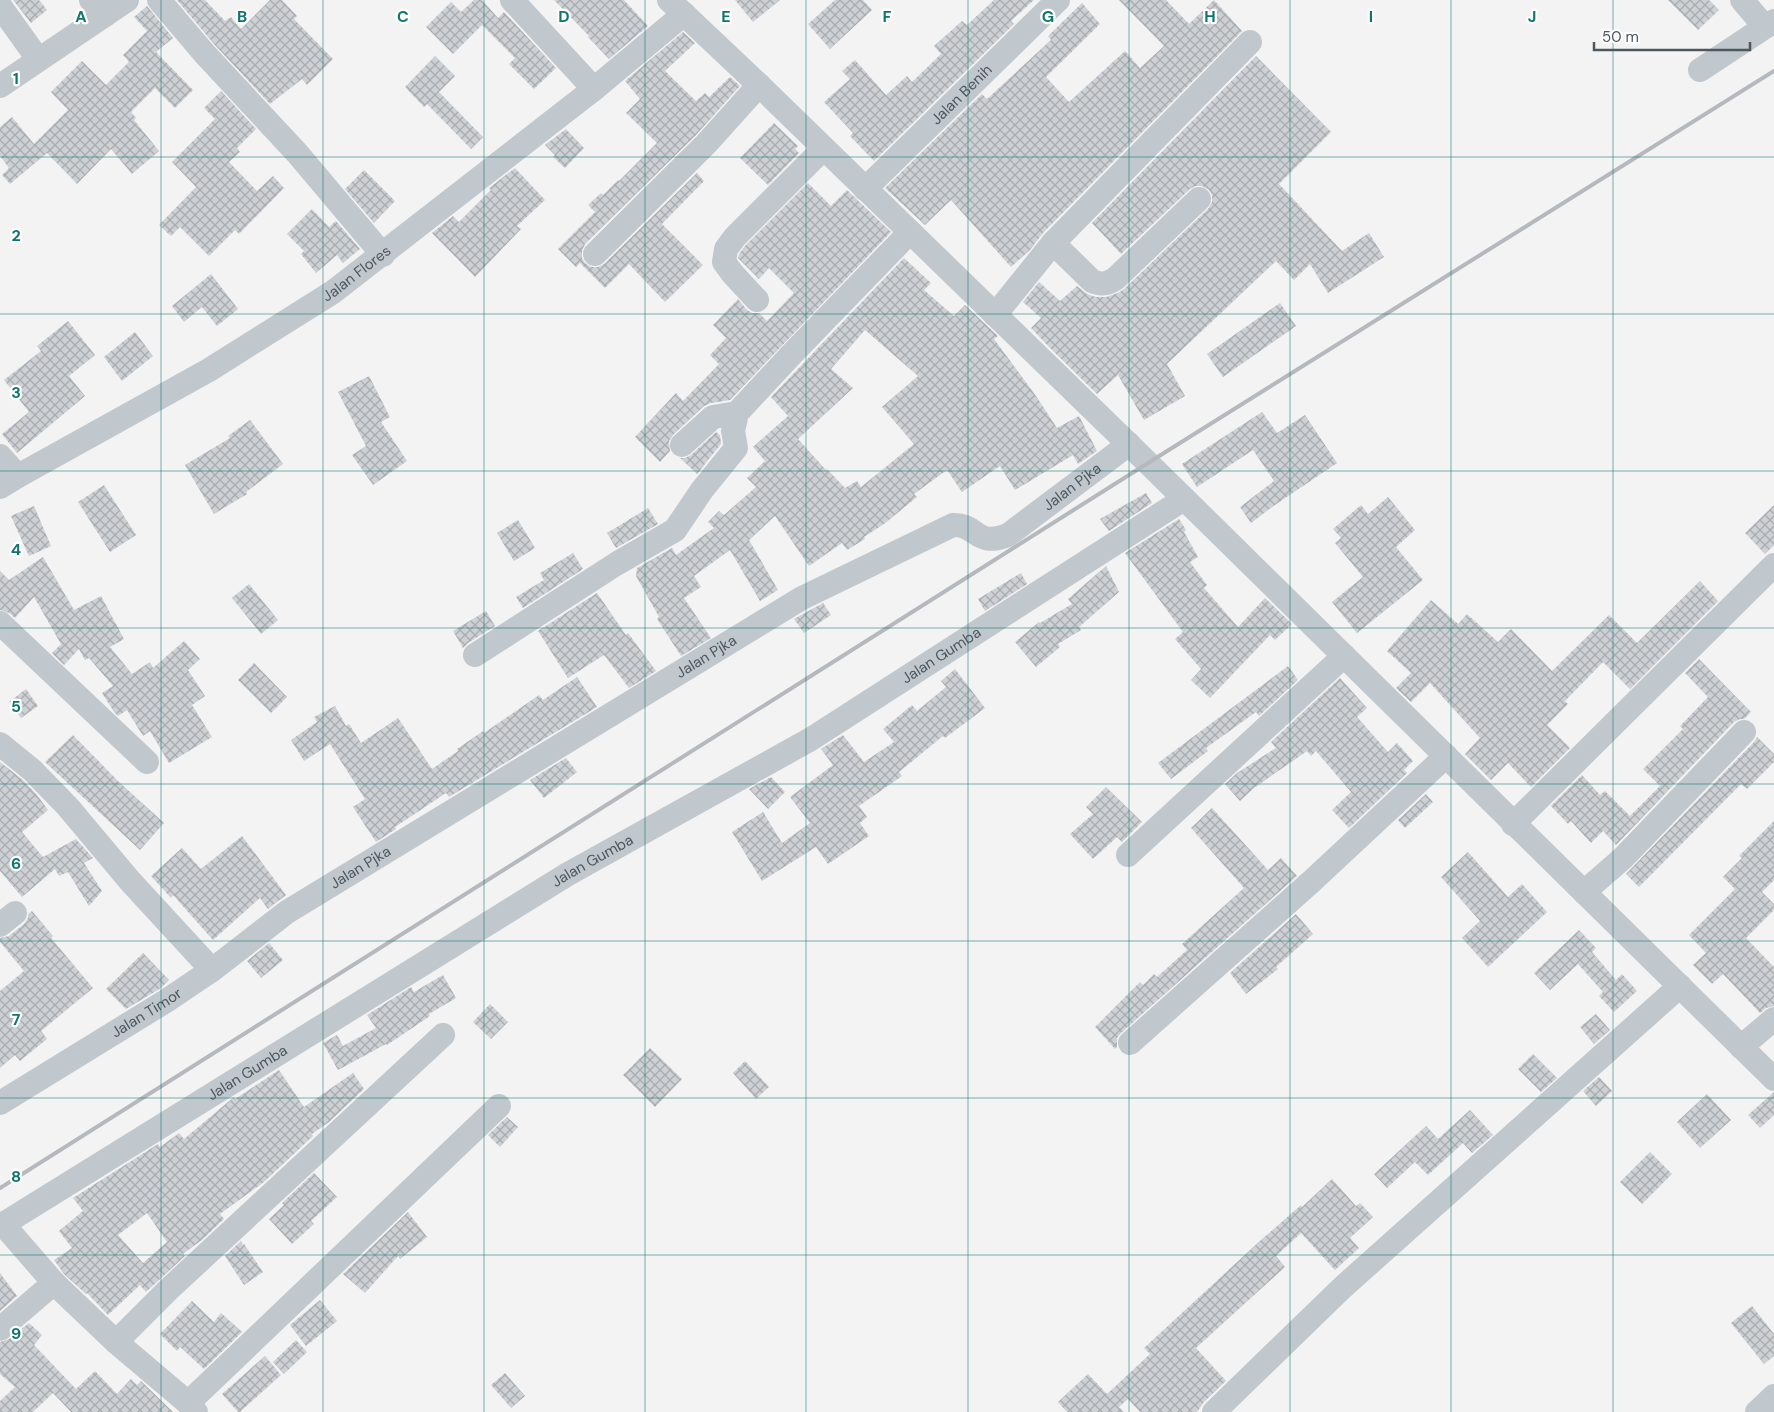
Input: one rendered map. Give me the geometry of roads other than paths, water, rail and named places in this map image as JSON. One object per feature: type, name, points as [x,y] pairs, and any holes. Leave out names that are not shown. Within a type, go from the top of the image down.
[{"type":"street","points":[[0,86],[38,59],[98,8],[127,0]]},
{"type":"street","points":[[159,0],[204,53],[297,153],[382,255]]},
{"type":"street","points":[[512,0],[594,89]]},
{"type":"street","name":"Jalan Benih","points":[[865,189],[1058,0]]},
{"type":"street","points":[[1700,70],[1770,24],[1742,0]]},
{"type":"street","points":[[0,6],[38,59]]},
{"type":"street","points":[[677,7],[1128,444],[1774,1079]]},
{"type":"street","name":"Jalan Flores","points":[[9,481],[209,370],[333,292],[594,89],[677,7]]},
{"type":"street","points":[[995,315],[1053,243],[1250,42]]},
{"type":"street","points":[[595,254],[706,144],[759,85]]},
{"type":"street","points":[[757,300],[724,262],[726,249],[824,149]]},
{"type":"street","points":[[1053,243],[1092,281],[1098,284],[1109,283],[1199,199]]},
{"type":"street","points":[[475,655],[616,564],[675,530],[702,490],[736,448],[733,431],[737,413],[910,232]]},
{"type":"street","points":[[682,445],[713,417],[737,413]]},
{"type":"street","name":"Jalan Pjka","points":[[288,912],[802,598],[953,525],[965,527],[989,540],[1008,535],[1128,444]]},
{"type":"street","points":[[0,456],[9,481]]},
{"type":"street","name":"Jalan Gumba","points":[[192,1407],[116,1342],[54,1283],[1,1225],[568,874],[812,739],[1184,499]]},
{"type":"street","points":[[1514,824],[1774,565]]},
{"type":"street","points":[[0,623],[148,762]]},
{"type":"street","points":[[1128,855],[1344,656]]},
{"type":"street","points":[[1584,892],[1623,858],[1744,732]]},
{"type":"street","points":[[0,744],[32,770],[68,807],[130,881],[212,970]]},
{"type":"street","points":[[1130,1043],[1312,881],[1446,756]]},
{"type":"street","name":"Jalan Timor","points":[[0,1103],[166,1001],[212,970],[288,912]]},
{"type":"street","points":[[1214,1412],[1343,1287],[1680,986]]},
{"type":"street","points":[[1741,1047],[1774,1018]]},
{"type":"street","points":[[116,1342],[168,1290],[443,1035]]},
{"type":"street","points":[[192,1407],[499,1106]]},
{"type":"street","points":[[0,1329],[54,1283]]},
{"type":"street","points":[[1757,1412],[1774,1396]]},
{"type":"railway","points":[[0,1188],[1148,463],[1774,71]]}]
